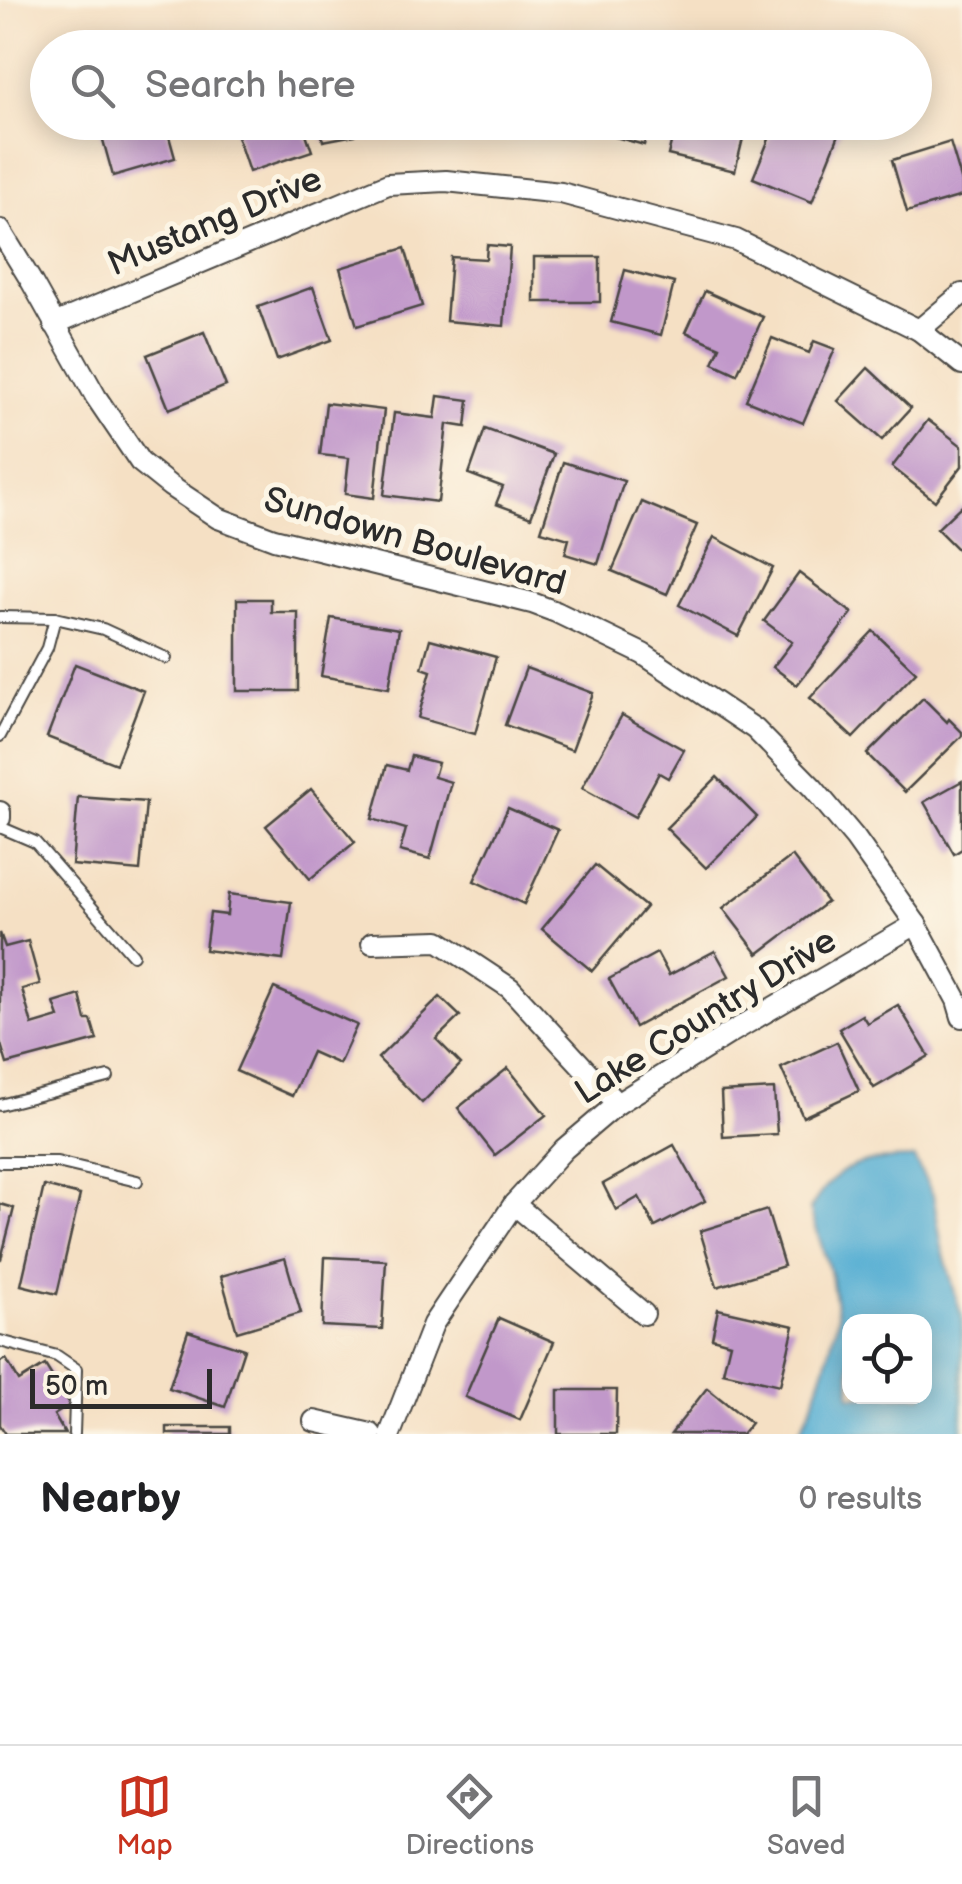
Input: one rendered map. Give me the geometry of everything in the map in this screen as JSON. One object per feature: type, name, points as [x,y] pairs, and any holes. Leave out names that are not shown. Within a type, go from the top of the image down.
[{"type":"street","name":"Mustang Drive","points":[[54,324],[388,184],[446,181],[561,193],[736,240],[920,330],[962,364]]},
{"type":"street","name":"Sundown Boulevard","points":[[0,230],[96,397],[140,462],[218,518],[274,539],[532,604],[643,654],[755,729],[813,788],[855,838],[916,924],[960,1005]]},
{"type":"street","points":[[920,330],[962,294]]},
{"type":"street","name":"Lake Country Drive","points":[[390,1434],[433,1324],[514,1204],[564,1149],[616,1104],[916,924]]},
{"type":"street","points":[[372,943],[439,941],[453,950],[510,988],[616,1104]]},
{"type":"street","points":[[514,1204],[644,1314]]},
{"type":"street","points":[[314,1421],[371,1434]]},
{"type":"lane","points":[[0,617],[55,618],[103,628],[166,658]]},
{"type":"lane","points":[[0,736],[48,648],[55,618]]},
{"type":"lane","points":[[0,827],[35,842],[133,955]]},
{"type":"lane","points":[[0,1105],[108,1077]]},
{"type":"lane","points":[[0,1162],[57,1162],[136,1181]]},
{"type":"lane","points":[[0,1341],[57,1356],[76,1369],[74,1434]]},
{"type":"water","points":[[914,1158],[933,1195],[942,1247],[962,1318],[962,1434],[798,1434],[812,1406],[838,1316],[831,1275],[810,1209],[831,1181],[866,1162]]},
{"type":"building","points":[[103,140],[170,140],[175,158],[113,176]]},
{"type":"building","points":[[238,140],[308,140],[312,151],[249,172]]},
{"type":"building","points":[[672,140],[743,140],[735,171],[668,155]]},
{"type":"building","points":[[769,140],[837,140],[812,202],[753,178]]},
{"type":"building","points":[[950,142],[962,182],[962,196],[907,212],[892,160]]},
{"type":"building","points":[[487,245],[510,247],[504,326],[446,321],[451,257],[486,259]]},
{"type":"building","points":[[405,248],[422,306],[357,326],[340,268]]},
{"type":"building","points":[[534,257],[600,257],[600,302],[534,302]]},
{"type":"building","points":[[625,270],[674,283],[661,335],[611,322]]},
{"type":"building","points":[[313,287],[332,340],[277,360],[258,307]]},
{"type":"building","points":[[705,291],[763,317],[737,374],[713,363],[720,347],[686,332]]},
{"type":"building","points":[[204,332],[226,386],[169,409],[147,355]]},
{"type":"building","points":[[772,338],[809,353],[814,341],[835,349],[803,423],[746,400]]},
{"type":"building","points":[[868,368],[911,408],[882,440],[838,401]]},
{"type":"building","points":[[438,396],[469,400],[466,427],[447,424],[438,502],[384,495],[394,413],[435,418]]},
{"type":"building","points":[[326,403],[384,410],[374,498],[345,494],[349,458],[320,455]]},
{"type":"building","points":[[928,420],[962,446],[962,466],[935,501],[892,467]]},
{"type":"building","points":[[485,429],[554,454],[531,517],[496,504],[503,487],[469,474]]},
{"type":"building","points":[[563,462],[624,481],[598,564],[565,554],[569,539],[541,531]]},
{"type":"building","points":[[642,502],[697,525],[667,594],[612,571]]},
{"type":"building","points":[[962,505],[962,554],[937,529]]},
{"type":"building","points":[[714,537],[773,568],[738,636],[679,605]]},
{"type":"building","points":[[799,573],[852,613],[797,685],[773,667],[792,642],[764,621]]},
{"type":"building","points":[[237,599],[271,599],[271,612],[298,612],[298,691],[237,691]]},
{"type":"building","points":[[331,618],[399,629],[389,688],[321,676]]},
{"type":"building","points":[[873,631],[916,672],[853,738],[810,698]]},
{"type":"building","points":[[430,639],[496,657],[475,734],[418,718],[431,671],[422,668]]},
{"type":"building","points":[[75,664],[144,691],[116,764],[47,737]]},
{"type":"building","points":[[526,668],[593,693],[572,750],[505,725]]},
{"type":"building","points":[[923,698],[947,722],[949,719],[962,736],[905,792],[867,754]]},
{"type":"building","points":[[622,715],[684,750],[668,778],[659,773],[635,817],[582,788]]},
{"type":"building","points":[[411,756],[438,763],[434,777],[451,782],[430,859],[400,851],[406,829],[372,819],[387,765],[407,770]]},
{"type":"building","points":[[717,777],[757,817],[706,868],[666,828]]},
{"type":"building","points":[[962,781],[962,849],[954,854],[924,802]]},
{"type":"building","points":[[311,789],[355,842],[310,879],[266,826]]},
{"type":"building","points":[[78,797],[146,802],[140,871],[72,865]]},
{"type":"building","points":[[508,808],[558,830],[524,904],[474,881]]},
{"type":"building","points":[[792,856],[827,902],[758,954],[723,908]]},
{"type":"building","points":[[595,865],[646,907],[592,971],[542,929]]},
{"type":"building","points":[[229,894],[291,902],[283,960],[205,950],[210,913],[227,915]]},
{"type":"building","points":[[0,933],[5,947],[28,941],[40,984],[22,989],[32,1025],[59,1017],[54,1003],[80,995],[86,1020],[91,1020],[97,1040],[7,1064],[0,1041]]},
{"type":"building","points":[[715,951],[729,976],[635,1027],[609,979],[657,953],[669,975]]},
{"type":"building","points":[[274,988],[357,1025],[339,1064],[312,1052],[292,1096],[236,1071]]},
{"type":"building","points":[[440,997],[460,1016],[436,1039],[461,1064],[422,1103],[378,1058]]},
{"type":"building","points":[[898,1005],[929,1056],[874,1088],[839,1029],[862,1015],[867,1023]]},
{"type":"building","points":[[837,1042],[859,1091],[803,1117],[781,1068]]},
{"type":"building","points":[[508,1068],[546,1115],[495,1155],[458,1108]]},
{"type":"building","points":[[774,1089],[777,1134],[723,1137],[721,1092]]},
{"type":"building","points":[[674,1145],[705,1201],[655,1227],[639,1197],[616,1210],[603,1184]]},
{"type":"building","points":[[44,1186],[80,1195],[57,1294],[21,1285]]},
{"type":"building","points":[[0,1204],[14,1208],[1,1259],[0,1259]]},
{"type":"building","points":[[767,1210],[784,1266],[717,1287],[700,1231]]},
{"type":"building","points":[[325,1257],[386,1260],[382,1329],[322,1326]]},
{"type":"building","points":[[285,1258],[301,1313],[237,1332],[221,1276]]},
{"type":"building","points":[[718,1309],[794,1326],[780,1385],[723,1372],[730,1343],[712,1338]]},
{"type":"building","points":[[499,1318],[554,1342],[520,1420],[465,1397]]},
{"type":"building","points":[[188,1331],[244,1349],[225,1407],[169,1388]]},
{"type":"building","points":[[6,1359],[19,1381],[45,1365],[70,1405],[54,1415],[65,1434],[6,1434],[0,1425],[0,1362]]},
{"type":"building","points":[[707,1388],[751,1423],[742,1434],[671,1434]]},
{"type":"building","points":[[558,1390],[617,1390],[616,1434],[558,1434]]},
{"type":"building","points":[[167,1427],[230,1427],[230,1434],[167,1434]]}]
